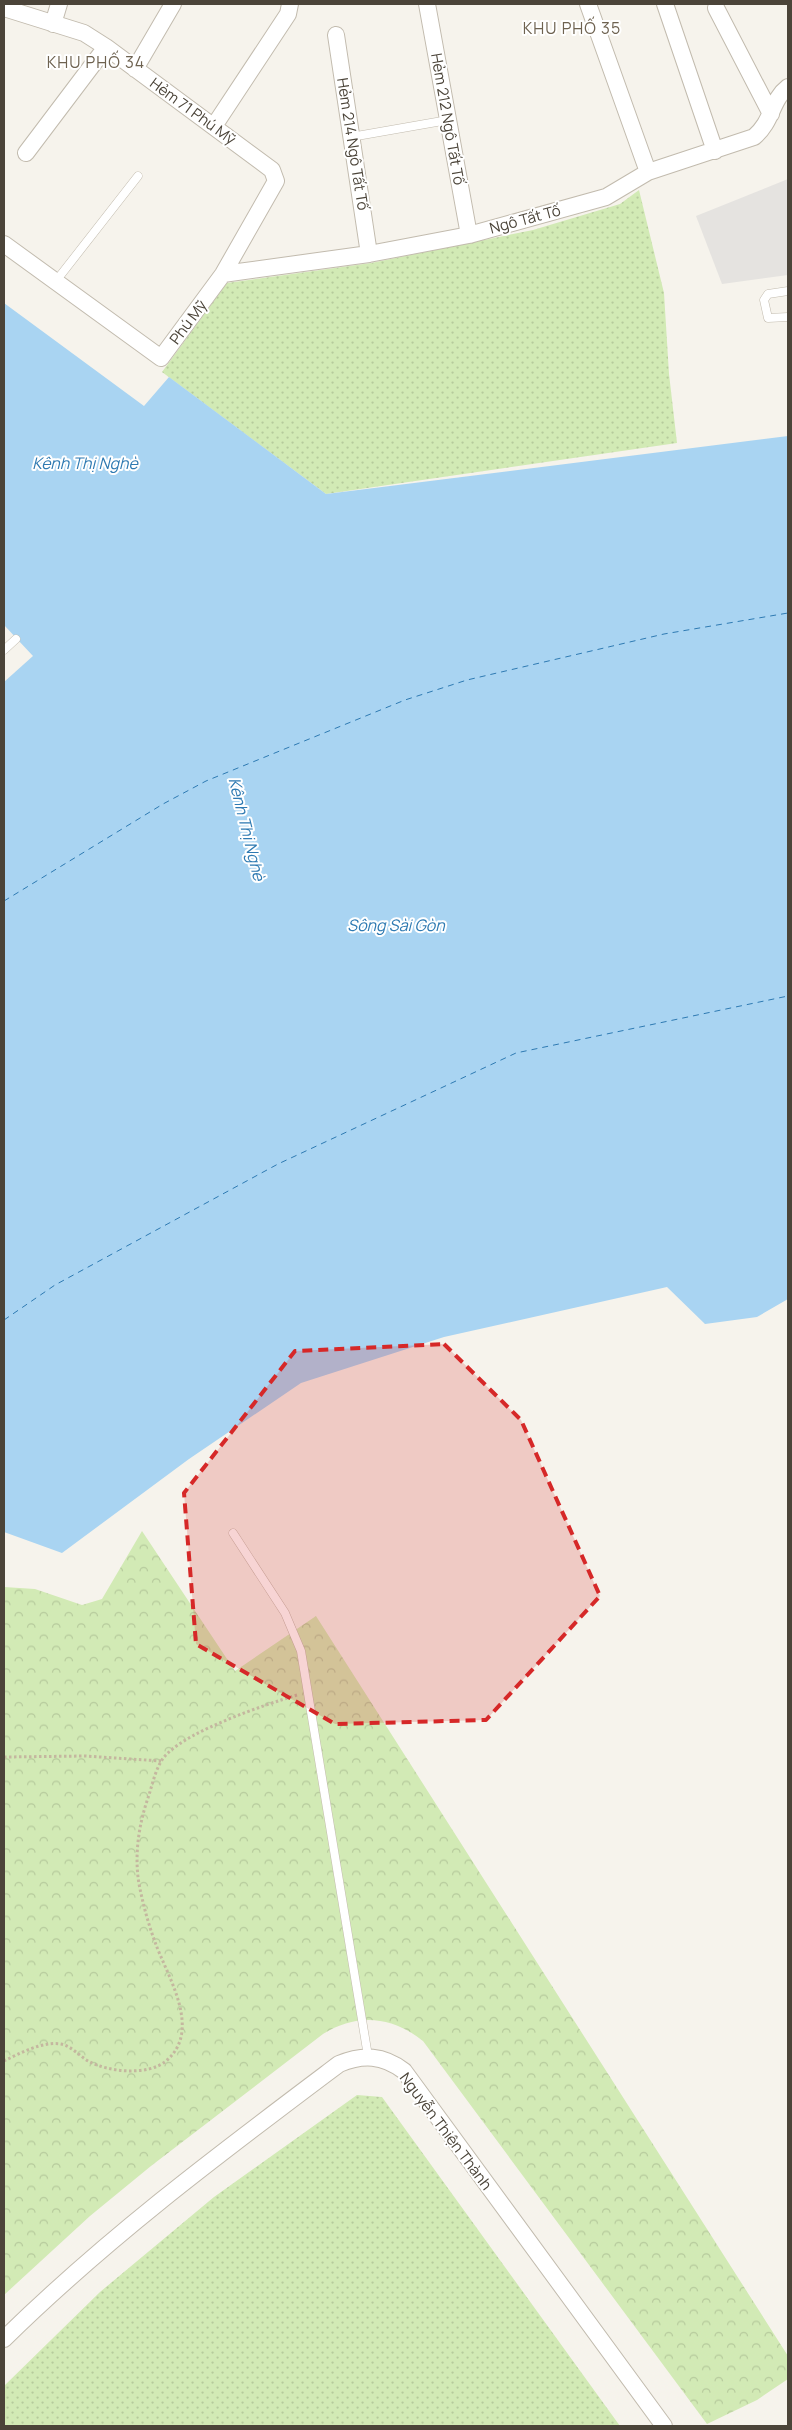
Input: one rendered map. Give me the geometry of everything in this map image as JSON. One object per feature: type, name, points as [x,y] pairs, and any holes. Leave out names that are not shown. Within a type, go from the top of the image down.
[{"type":"street","points":[[53,24],[59,4]]},
{"type":"street","points":[[135,69],[173,4]]},
{"type":"street","name":"Hẻm 212 Ngô Tất Tố","points":[[427,4],[469,235]]},
{"type":"street","points":[[588,4],[648,172]]},
{"type":"street","points":[[665,4],[715,151]]},
{"type":"street","name":"Hẻm 71 Phú Mỹ","points":[[4,8],[84,33],[106,47],[272,170]]},
{"type":"street","points":[[716,8],[770,114]]},
{"type":"street","points":[[214,126],[289,9]]},
{"type":"street","name":"Hẻm 214 Ngô Tất Tố","points":[[336,35],[369,254]]},
{"type":"street","points":[[26,153],[106,47]]},
{"type":"street","name":"Ngô Tất Tố","points":[[224,274],[369,254],[469,235],[606,197],[648,172],[754,137],[766,127],[770,114],[783,91],[788,87]]},
{"type":"street","name":"Phú Mỹ","points":[[4,244],[161,358],[224,274],[276,181],[272,170]]},
{"type":"street","name":"Nguyễn Thiện Thành","points":[[4,2339],[87,2262],[168,2193],[339,2064],[368,2056],[394,2063],[404,2071],[664,2426]]},
{"type":"lane","points":[[351,136],[448,120]]},
{"type":"lane","points":[[56,280],[138,176]]},
{"type":"lane","points":[[788,291],[768,294],[764,300],[768,318],[788,317]]},
{"type":"lane","points":[[4,650],[16,639]]},
{"type":"lane","points":[[233,1534],[293,1626],[301,1651],[368,2056]]},
{"type":"path","points":[[4,2061],[33,2049],[60,2044],[70,2048],[98,2066],[145,2070],[166,2061],[177,2046],[182,2029],[180,2004],[147,1916],[138,1864],[140,1828],[144,1810],[161,1761],[173,1748],[210,1728],[308,1691]]},
{"type":"path","points":[[4,1757],[85,1756],[161,1761]]},
{"type":"highlighted area","points":[[444,1344],[521,1420],[600,1596],[486,1720],[335,1724],[196,1644],[184,1493],[295,1351]]},
{"type":"green space","points":[[639,190],[664,293],[669,374],[677,443],[326,494],[162,372],[227,283],[371,263],[533,230],[620,204]]},
{"type":"green space","points":[[142,1531],[235,1671],[316,1616],[788,2356],[788,2379],[757,2400],[707,2424],[423,2041],[399,2026],[374,2020],[361,2020],[349,2023],[323,2034],[151,2166],[90,2216],[4,2295],[4,1587],[35,1589],[82,1605],[102,1599]]},
{"type":"green space","points":[[357,2095],[382,2097],[620,2426],[4,2426],[4,2386],[100,2292],[214,2197]]},
{"type":"shaded area","points":[[788,179],[788,275],[722,284],[696,216]]},
{"type":"water","name":"Sông Sài Gòn","points":[[4,303],[144,406],[169,377],[326,494],[788,436],[788,1299],[757,1317],[705,1324],[667,1287],[444,1337],[301,1383],[189,1459],[62,1553],[4,1532]]},
{"type":"pier","points":[[4,625],[33,656],[4,682]]},
{"type":"ferry route","points":[[4,901],[163,804],[206,781],[405,700],[467,680],[664,634],[788,613]]},
{"type":"ferry route","points":[[4,1320],[55,1285],[278,1164],[516,1053],[788,996]]},
{"type":"district","name":"KHU PHỐ 35","points":[[572,28]]},
{"type":"district","name":"KHU PHỐ 34","points":[[96,62]]},
{"type":"water label","name":"Kênh Thị Nghè","points":[[85,463]]},
{"type":"water label","name":"Kênh Thị Nghè","points":[[247,829]]}]
